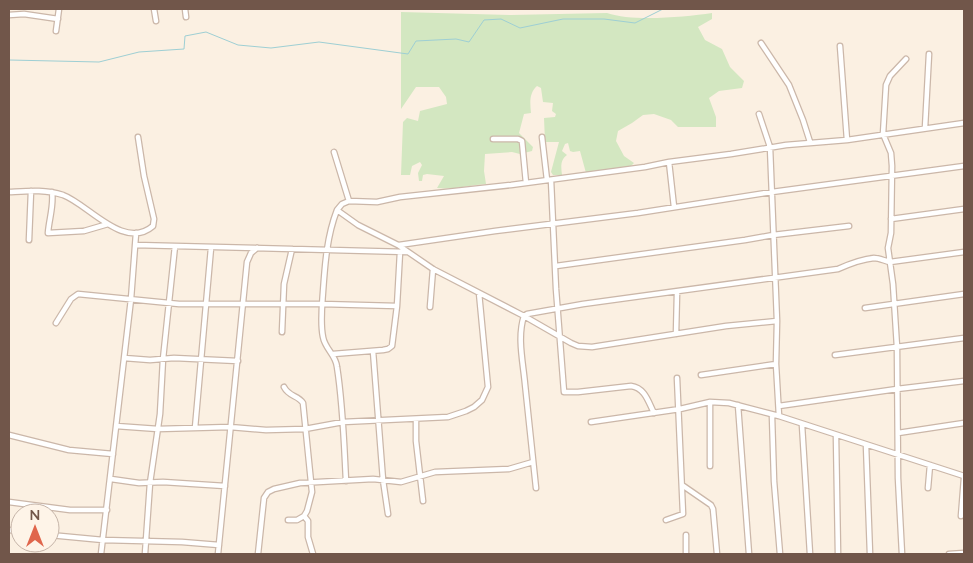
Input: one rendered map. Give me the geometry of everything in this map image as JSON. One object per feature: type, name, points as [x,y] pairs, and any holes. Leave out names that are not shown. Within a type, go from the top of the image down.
[{"type":"street","points":[[56,31],[58,9]]},
{"type":"street","points":[[154,9],[156,21]]},
{"type":"street","points":[[185,9],[186,17]]},
{"type":"street","points":[[9,15],[24,14],[58,19]]},
{"type":"street","points":[[761,43],[789,85],[810,142]]},
{"type":"street","points":[[840,46],[846,140]]},
{"type":"street","points":[[925,128],[929,54]]},
{"type":"street","points":[[902,554],[898,455],[897,347],[888,248],[891,233],[891,153],[883,134],[886,85],[890,76],[906,59]]},
{"type":"street","points":[[759,114],[770,147],[779,416]]},
{"type":"street","points":[[346,481],[343,422],[337,365],[322,335],[326,249],[337,210],[342,204],[349,202],[378,202],[400,197],[526,183],[645,167],[770,147],[846,140],[964,123]]},
{"type":"street","points":[[9,192],[52,192],[73,199],[108,224],[123,232],[136,232],[150,228],[154,223],[138,137]]},
{"type":"street","points":[[542,137],[554,223],[557,308],[564,392],[638,387],[642,390],[654,412]]},
{"type":"street","points":[[493,139],[518,139],[522,141],[526,183]]},
{"type":"street","points":[[334,152],[349,202]]},
{"type":"street","points":[[669,162],[674,206]]},
{"type":"street","points":[[398,246],[964,166]]},
{"type":"street","points":[[29,240],[31,191]]},
{"type":"street","points":[[52,192],[53,204],[48,233],[84,231],[108,224]]},
{"type":"street","points":[[891,218],[964,209]]},
{"type":"street","points":[[337,210],[366,230],[398,246],[434,269],[578,346],[592,347],[777,321]]},
{"type":"street","points":[[556,266],[849,226]]},
{"type":"street","points":[[102,554],[131,299],[136,232]]},
{"type":"street","points":[[135,245],[408,252]]},
{"type":"street","points":[[145,554],[150,483],[158,429],[163,359],[176,246]]},
{"type":"street","points":[[195,428],[211,248]]},
{"type":"street","points":[[218,554],[247,262],[251,253],[257,248]]},
{"type":"street","points":[[282,332],[284,284],[292,249]]},
{"type":"street","points":[[333,354],[388,349],[392,346],[397,306],[400,252]]},
{"type":"street","points":[[524,316],[531,312],[557,308],[838,270],[851,264],[876,258],[890,262],[964,252]]},
{"type":"street","points":[[430,307],[434,269]]},
{"type":"street","points":[[116,426],[158,429],[230,427],[266,430],[305,428],[343,422],[448,417],[466,411],[486,394],[488,387],[479,293]]},
{"type":"street","points":[[676,334],[677,293]]},
{"type":"street","points":[[56,323],[75,295],[83,294],[169,303],[397,306]]},
{"type":"street","points":[[865,308],[964,294]]},
{"type":"street","points":[[524,316],[521,338],[536,488]]},
{"type":"street","points":[[835,355],[964,338]]},
{"type":"street","points":[[373,351],[383,480],[388,514]]},
{"type":"street","points":[[124,358],[238,361]]},
{"type":"street","points":[[701,375],[776,364]]},
{"type":"street","points":[[666,520],[683,514],[680,409],[677,378]]},
{"type":"street","points":[[779,406],[964,381]]},
{"type":"street","points":[[284,387],[289,395],[299,398],[303,402],[312,482],[310,499],[304,516],[297,520],[288,520]]},
{"type":"street","points":[[591,422],[680,409],[710,402],[729,403],[772,416],[779,416],[964,477],[961,516]]},
{"type":"street","points":[[710,402],[710,466]]},
{"type":"street","points":[[738,406],[749,554]]},
{"type":"street","points":[[772,416],[774,481],[780,554]]},
{"type":"street","points":[[416,419],[416,441],[423,501]]},
{"type":"street","points":[[898,433],[964,423]]},
{"type":"street","points":[[802,425],[810,554]]},
{"type":"street","points":[[9,435],[69,450],[113,454]]},
{"type":"street","points":[[836,436],[838,554]]},
{"type":"street","points":[[866,445],[870,554]]},
{"type":"street","points":[[258,554],[265,495],[274,489],[312,482],[373,479],[401,482],[428,473],[515,468],[533,462]]},
{"type":"street","points":[[928,488],[930,465]]},
{"type":"street","points":[[420,469],[428,473]]},
{"type":"street","points":[[111,479],[150,483],[225,486]]},
{"type":"street","points":[[682,485],[711,504],[714,509],[717,554]]},
{"type":"street","points":[[9,502],[70,510],[107,510]]},
{"type":"street","points":[[304,516],[308,521],[308,537],[313,554]]},
{"type":"street","points":[[686,535],[686,554]]},
{"type":"street","points":[[60,536],[103,540],[219,545]]},
{"type":"street","points":[[950,554],[964,553]]},
{"type":"green space","points":[[401,12],[511,15],[607,13],[644,18],[712,13],[712,19],[698,27],[705,40],[722,49],[730,67],[744,81],[742,88],[719,91],[709,98],[716,117],[716,127],[678,127],[671,120],[654,114],[643,115],[618,131],[616,141],[624,156],[634,163],[631,166],[586,173],[580,151],[570,151],[568,143],[565,144],[562,151],[567,155],[562,161],[562,175],[553,175],[551,172],[559,142],[545,142],[544,118],[555,117],[556,114],[552,111],[553,103],[543,102],[541,88],[537,86],[531,95],[531,113],[524,114],[519,133],[533,147],[532,151],[520,154],[512,152],[485,154],[484,171],[486,184],[456,188],[437,188],[444,176],[427,174],[423,175],[422,181],[419,181],[418,173],[422,165],[420,162],[412,166],[410,175],[401,175],[403,122],[407,118],[418,121],[420,111],[447,104],[446,97],[439,87],[416,87],[401,109]]},
{"type":"waterway","points":[[9,60],[99,62],[139,52],[184,49],[185,36],[206,32],[238,45],[271,48],[319,42],[408,54],[416,41],[456,39],[469,42],[484,20],[501,19],[520,28],[563,19],[604,19],[635,23],[663,9]]}]
